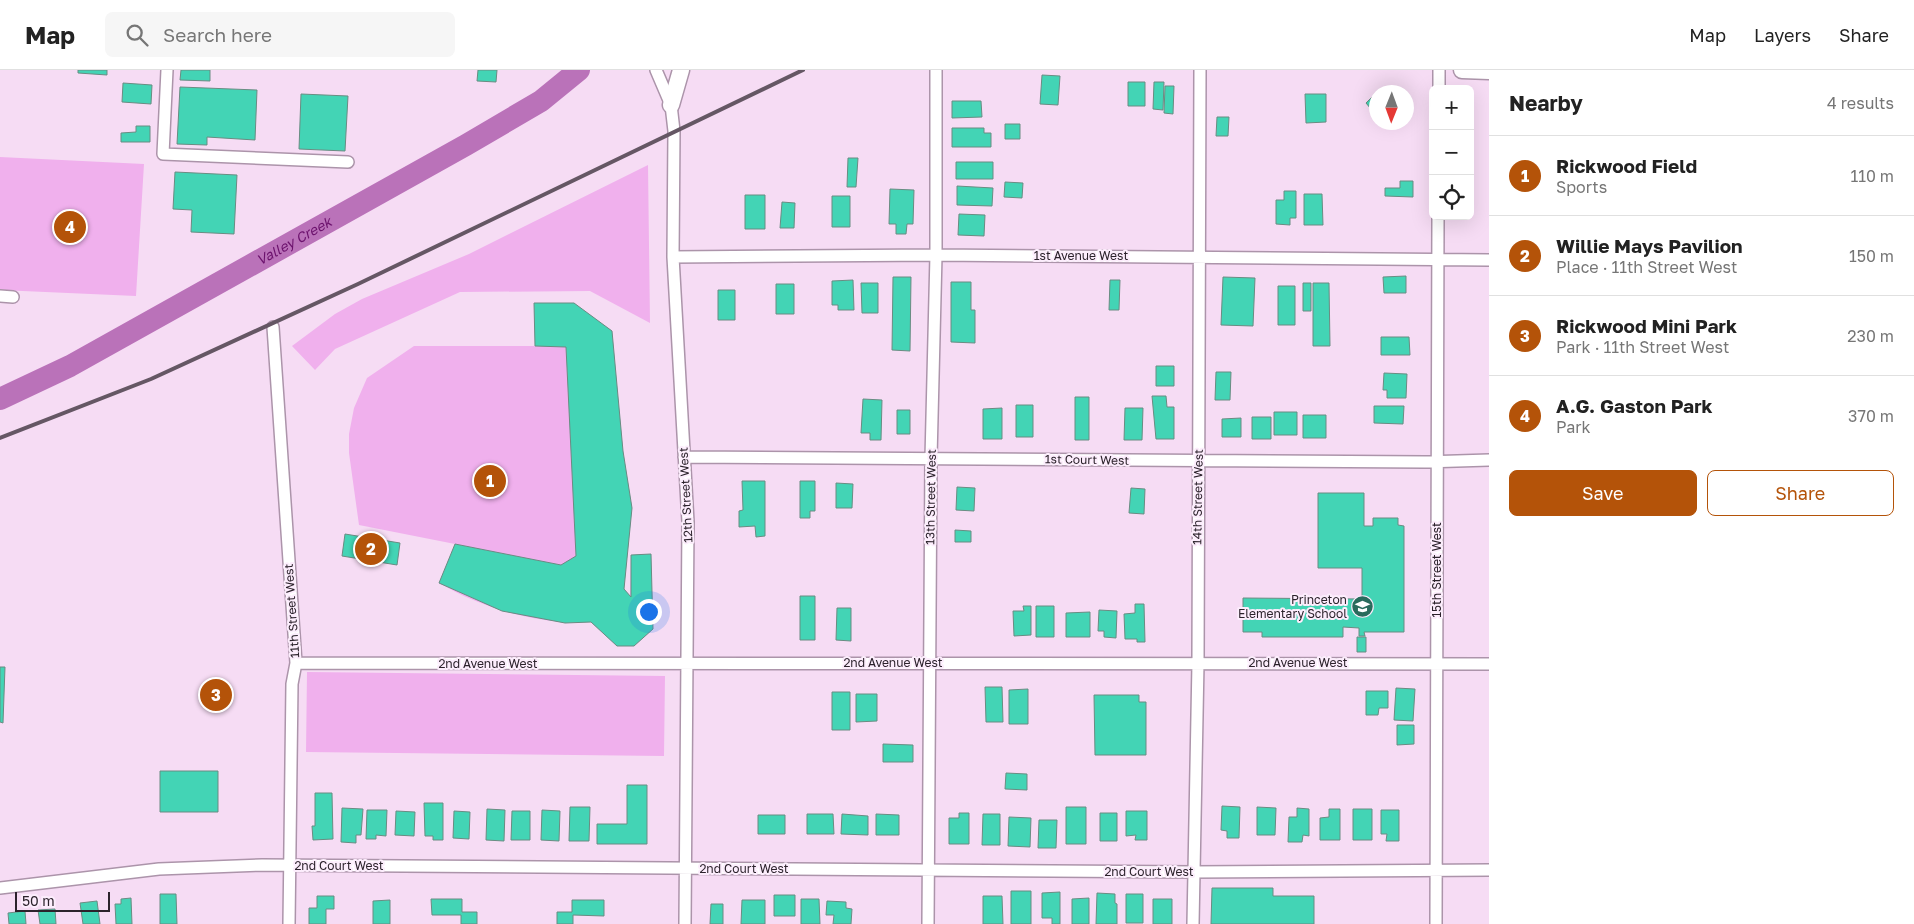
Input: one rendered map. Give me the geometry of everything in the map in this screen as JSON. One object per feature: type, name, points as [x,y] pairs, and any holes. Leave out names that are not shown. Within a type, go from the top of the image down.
[{"type":"main road","points":[[671,105],[681,70]]},
{"type":"main road","points":[[1462,70],[1489,71]]},
{"type":"street","points":[[168,70],[163,154],[348,162]]},
{"type":"street","name":"12th Street West","points":[[656,70],[671,105],[674,131],[673,257],[688,522],[685,924]]},
{"type":"street","name":"13th Street West","points":[[928,924],[931,458],[936,255],[936,70]]},
{"type":"street","name":"14th Street West","points":[[1193,924],[1198,663],[1200,70]]},
{"type":"street","points":[[1439,70],[1439,85]]},
{"type":"street","name":"15th Street West","points":[[1436,924],[1438,220]]},
{"type":"street","name":"1st Avenue West","points":[[673,257],[936,255],[1489,260]]},
{"type":"street","points":[[0,296],[13,297]]},
{"type":"street","name":"11th Street West","points":[[273,327],[296,663],[292,684],[289,924]]},
{"type":"street","name":"1st Court West","points":[[684,458],[1198,461],[1489,460]]},
{"type":"street","name":"2nd Avenue West","points":[[296,663],[688,665],[929,662],[1489,664]]},
{"type":"street","name":"2nd Court West","points":[[0,888],[159,868],[290,866],[1194,872],[1489,870]]},
{"type":"shaded area","points":[[0,157],[144,164],[136,296],[0,290]]},
{"type":"shaded area","points":[[648,165],[650,323],[590,291],[460,292],[335,349],[315,370],[292,346],[335,314],[362,299],[469,254]]},
{"type":"shaded area","points":[[534,303],[574,303],[612,331],[623,451],[632,508],[624,589],[630,596],[631,555],[651,554],[653,629],[634,646],[617,646],[591,622],[552,621],[532,618],[493,608],[474,600],[439,583],[455,544],[359,525],[349,453],[349,434],[354,408],[367,378],[414,346],[535,346]]},
{"type":"shaded area","points":[[307,672],[665,676],[664,756],[306,752]]},
{"type":"building","points":[[78,70],[107,70],[107,75],[78,73]]},
{"type":"building","points":[[181,70],[210,70],[210,81],[180,80]]},
{"type":"building","points":[[478,70],[497,70],[496,82],[477,81]]},
{"type":"building","points":[[1042,75],[1060,76],[1058,105],[1040,104]]},
{"type":"building","points":[[1128,82],[1145,82],[1145,106],[1128,106]]},
{"type":"building","points":[[1154,82],[1164,82],[1163,110],[1153,109]]},
{"type":"building","points":[[123,83],[152,85],[151,104],[122,102]]},
{"type":"building","points":[[1165,86],[1174,86],[1173,114],[1164,113]]},
{"type":"building","points":[[180,87],[257,90],[255,140],[207,137],[207,145],[177,144]]},
{"type":"building","points":[[301,94],[348,96],[345,151],[299,149]]},
{"type":"building","points":[[1305,94],[1326,94],[1326,122],[1306,123]]},
{"type":"building","points":[[952,101],[981,101],[982,117],[952,118]]},
{"type":"building","points":[[1217,117],[1229,117],[1228,136],[1216,136]]},
{"type":"building","points":[[1005,124],[1020,124],[1020,139],[1005,139]]},
{"type":"building","points":[[136,126],[150,126],[150,142],[121,142],[121,133],[136,132]]},
{"type":"building","points":[[952,128],[984,128],[984,133],[991,133],[991,147],[952,147]]},
{"type":"building","points":[[848,158],[858,158],[856,187],[847,187]]},
{"type":"building","points":[[956,162],[993,162],[993,179],[956,179]]},
{"type":"building","points":[[175,172],[237,175],[234,234],[191,232],[192,210],[173,209]]},
{"type":"building","points":[[1400,181],[1413,181],[1413,197],[1385,196],[1385,188],[1400,188]]},
{"type":"building","points":[[1005,182],[1023,183],[1022,198],[1004,197]]},
{"type":"building","points":[[957,186],[993,188],[992,206],[957,205]]},
{"type":"building","points":[[890,189],[914,190],[913,224],[907,224],[906,234],[896,234],[896,224],[889,224]]},
{"type":"building","points":[[1284,191],[1296,191],[1296,218],[1290,218],[1290,225],[1276,224],[1276,200],[1284,200]]},
{"type":"building","points":[[1304,194],[1322,194],[1323,225],[1304,225]]},
{"type":"building","points":[[745,195],[765,195],[765,229],[745,229]]},
{"type":"building","points":[[832,196],[850,196],[850,227],[832,227]]},
{"type":"building","points":[[782,202],[795,203],[794,228],[780,228]]},
{"type":"building","points":[[959,214],[985,215],[984,236],[958,235]]},
{"type":"building","points":[[1406,276],[1406,293],[1384,293],[1383,277]]},
{"type":"building","points":[[893,277],[911,277],[910,351],[892,350]]},
{"type":"building","points":[[1223,277],[1255,278],[1253,326],[1221,325]]},
{"type":"building","points":[[853,280],[854,310],[838,310],[838,305],[832,305],[832,281]]},
{"type":"building","points":[[1110,280],[1120,280],[1119,310],[1109,310]]},
{"type":"building","points":[[951,282],[971,282],[971,310],[975,310],[975,343],[951,342]]},
{"type":"building","points":[[861,283],[878,283],[878,313],[862,313]]},
{"type":"building","points":[[1303,283],[1311,283],[1311,311],[1303,311]]},
{"type":"building","points":[[1313,283],[1329,283],[1330,346],[1313,346]]},
{"type":"building","points":[[776,284],[794,284],[794,314],[776,314]]},
{"type":"building","points":[[1278,286],[1295,286],[1295,325],[1278,325]]},
{"type":"building","points":[[718,290],[735,290],[735,320],[718,320]]},
{"type":"building","points":[[534,303],[574,303],[612,331],[623,451],[632,508],[624,589],[631,597],[631,555],[651,554],[653,629],[634,646],[617,646],[591,622],[565,623],[502,611],[439,583],[455,544],[561,565],[576,556],[566,347],[535,346]]},
{"type":"building","points":[[1381,337],[1409,337],[1410,355],[1381,355]]},
{"type":"building","points":[[1156,366],[1174,366],[1174,386],[1156,386]]},
{"type":"building","points":[[1216,372],[1231,372],[1230,400],[1215,400]]},
{"type":"building","points":[[1384,373],[1407,374],[1406,398],[1387,398],[1387,390],[1383,390]]},
{"type":"building","points":[[1152,396],[1166,396],[1167,407],[1174,407],[1174,439],[1156,439]]},
{"type":"building","points":[[1075,397],[1089,397],[1089,440],[1075,440]]},
{"type":"building","points":[[863,399],[882,400],[881,440],[870,440],[870,433],[861,433]]},
{"type":"building","points":[[1016,405],[1033,405],[1033,437],[1016,437]]},
{"type":"building","points":[[1374,406],[1404,406],[1403,424],[1374,423]]},
{"type":"building","points":[[1002,408],[1002,439],[983,439],[983,409]]},
{"type":"building","points":[[1125,408],[1143,408],[1142,440],[1124,440]]},
{"type":"building","points":[[897,410],[910,410],[910,434],[897,434]]},
{"type":"building","points":[[1274,412],[1297,412],[1297,435],[1274,435]]},
{"type":"building","points":[[1303,415],[1326,415],[1326,438],[1303,438]]},
{"type":"building","points":[[1252,417],[1271,417],[1271,439],[1252,439]]},
{"type":"building","points":[[1241,418],[1241,437],[1222,437],[1222,419]]},
{"type":"building","points":[[742,481],[765,481],[765,536],[756,537],[755,526],[739,527],[739,511],[743,510]]},
{"type":"building","points":[[800,481],[815,481],[815,511],[810,511],[810,518],[800,518]]},
{"type":"building","points":[[836,483],[853,484],[852,508],[836,508]]},
{"type":"building","points":[[957,487],[975,488],[974,511],[956,510]]},
{"type":"building","points":[[1131,488],[1145,489],[1144,514],[1129,513]]},
{"type":"building","points":[[1318,493],[1364,493],[1364,526],[1373,526],[1373,518],[1398,518],[1398,525],[1404,526],[1404,632],[1364,632],[1365,636],[1359,636],[1359,628],[1343,627],[1343,637],[1262,637],[1262,632],[1243,632],[1243,598],[1362,599],[1362,568],[1318,568]]},
{"type":"building","points":[[955,530],[971,531],[971,542],[955,542]]},
{"type":"building","points":[[345,534],[400,543],[397,565],[342,556]]},
{"type":"building","points":[[800,596],[815,596],[815,640],[800,640]]},
{"type":"building","points":[[1135,604],[1144,604],[1145,642],[1137,642],[1137,639],[1125,639],[1124,614],[1135,613]]},
{"type":"building","points":[[1023,606],[1031,606],[1031,635],[1014,636],[1013,611],[1024,611]]},
{"type":"building","points":[[1036,606],[1054,606],[1054,637],[1036,637]]},
{"type":"building","points":[[837,608],[851,608],[851,641],[836,640]]},
{"type":"building","points":[[1099,610],[1117,611],[1116,638],[1104,637],[1104,631],[1098,631]]},
{"type":"building","points":[[1090,612],[1090,637],[1066,637],[1066,613]]},
{"type":"building","points":[[1357,637],[1366,637],[1366,652],[1357,652]]},
{"type":"building","points":[[0,667],[5,667],[3,723],[0,722]]},
{"type":"building","points":[[985,687],[1002,687],[1003,722],[986,722]]},
{"type":"building","points":[[1396,688],[1415,689],[1413,721],[1394,720]]},
{"type":"building","points":[[1028,689],[1028,724],[1009,724],[1009,690]]},
{"type":"building","points":[[1366,691],[1388,691],[1388,708],[1379,708],[1378,715],[1366,715]]},
{"type":"building","points":[[832,692],[850,692],[850,730],[832,730]]},
{"type":"building","points":[[856,694],[877,694],[877,721],[856,722]]},
{"type":"building","points":[[1094,695],[1139,695],[1139,702],[1146,702],[1146,755],[1095,755]]},
{"type":"building","points":[[1397,725],[1414,725],[1414,744],[1397,745]]},
{"type":"building","points":[[883,744],[913,745],[913,762],[883,762]]},
{"type":"building","points":[[160,771],[218,771],[218,812],[160,812]]},
{"type":"building","points":[[1006,773],[1027,774],[1027,790],[1005,789]]},
{"type":"building","points":[[627,785],[647,785],[647,844],[597,844],[597,824],[627,824]]},
{"type":"building","points":[[315,793],[332,793],[333,839],[313,840],[312,826],[315,826]]},
{"type":"building","points":[[424,803],[443,803],[443,840],[433,840],[433,836],[425,836]]},
{"type":"building","points":[[1222,806],[1240,807],[1239,838],[1227,838],[1227,831],[1221,830]]},
{"type":"building","points":[[570,807],[590,807],[589,841],[569,841]]},
{"type":"building","points":[[1066,807],[1086,807],[1086,844],[1066,844]]},
{"type":"building","points":[[1257,807],[1276,808],[1275,835],[1257,835]]},
{"type":"building","points":[[342,808],[363,809],[361,835],[356,835],[356,843],[341,842]]},
{"type":"building","points":[[1297,808],[1309,809],[1309,836],[1303,835],[1302,842],[1288,842],[1289,817],[1297,817]]},
{"type":"building","points":[[487,809],[505,810],[504,841],[486,840]]},
{"type":"building","points":[[1329,809],[1340,809],[1340,840],[1320,840],[1320,818],[1329,817]]},
{"type":"building","points":[[1353,809],[1372,809],[1372,840],[1353,840]]},
{"type":"building","points":[[367,810],[387,810],[386,836],[376,835],[376,839],[366,839]]},
{"type":"building","points":[[542,810],[560,811],[559,841],[541,840]]},
{"type":"building","points":[[1381,810],[1399,810],[1399,841],[1386,841],[1387,834],[1381,834]]},
{"type":"building","points":[[396,811],[415,812],[414,836],[395,835]]},
{"type":"building","points":[[454,811],[470,812],[469,839],[453,838]]},
{"type":"building","points":[[512,811],[530,811],[530,840],[511,840]]},
{"type":"building","points":[[1126,811],[1147,811],[1147,840],[1135,840],[1136,835],[1126,836]]},
{"type":"building","points":[[959,813],[969,813],[969,844],[949,844],[949,818],[959,818]]},
{"type":"building","points":[[1100,813],[1117,813],[1117,841],[1100,841]]},
{"type":"building","points":[[807,814],[833,814],[834,834],[807,834]]},
{"type":"building","points":[[842,814],[868,816],[868,835],[841,834]]},
{"type":"building","points":[[876,814],[899,815],[899,835],[876,835]]},
{"type":"building","points":[[983,814],[1000,814],[1000,845],[982,845]]},
{"type":"building","points":[[758,815],[785,815],[785,834],[758,834]]},
{"type":"building","points":[[1009,817],[1031,818],[1030,847],[1008,846]]},
{"type":"building","points":[[1039,820],[1057,820],[1056,848],[1038,848]]},
{"type":"building","points":[[1212,888],[1273,888],[1273,896],[1314,896],[1314,924],[1211,924]]},
{"type":"building","points":[[1011,891],[1031,891],[1031,924],[1011,924]]},
{"type":"building","points":[[1060,892],[1060,924],[1052,924],[1052,918],[1042,918],[1042,893]]},
{"type":"building","points":[[1097,893],[1115,894],[1117,924],[1096,924]]},
{"type":"building","points":[[160,894],[176,894],[177,924],[160,924]]},
{"type":"building","points":[[1126,894],[1143,894],[1143,923],[1126,923]]},
{"type":"building","points":[[774,895],[795,895],[795,916],[774,916]]},
{"type":"building","points":[[317,896],[334,896],[334,909],[326,909],[326,924],[309,924],[309,908],[317,908]]},
{"type":"building","points":[[983,896],[1002,896],[1003,924],[983,924]]},
{"type":"building","points":[[131,898],[132,924],[116,924],[115,904],[121,904],[121,899]]},
{"type":"building","points":[[1089,898],[1089,924],[1072,924],[1072,899]]},
{"type":"building","points":[[431,899],[462,899],[462,912],[477,912],[477,924],[461,924],[461,915],[432,915]]},
{"type":"building","points":[[801,899],[819,899],[820,924],[801,924]]},
{"type":"building","points":[[1153,899],[1172,899],[1172,924],[1153,924]]},
{"type":"building","points":[[390,900],[390,924],[373,924],[373,901]]},
{"type":"building","points":[[572,900],[604,900],[604,916],[573,915],[573,924],[557,924],[557,912],[572,912]]},
{"type":"building","points":[[742,900],[765,900],[765,924],[741,924]]},
{"type":"building","points":[[97,901],[100,924],[83,924],[80,903]]},
{"type":"building","points":[[827,901],[846,902],[846,908],[852,909],[851,924],[833,924],[834,915],[826,915]]},
{"type":"building","points":[[711,904],[723,904],[723,924],[710,924]]},
{"type":"building","points":[[55,909],[56,924],[40,924],[38,910]]},
{"type":"building","points":[[25,911],[26,924],[9,924],[8,913]]},
{"type":"waterway","name":"Valley Creek","points":[[0,399],[70,366],[466,145],[541,101],[579,70]]},
{"type":"railway","points":[[0,438],[151,379],[358,284],[803,70]]},
{"type":"place","name":"A.G. Gaston Park","points":[[70,227]]},
{"type":"place","name":"Rickwood Field","points":[[490,481]]},
{"type":"place","name":"Willie Mays Pavilion","points":[[371,549]]},
{"type":"place","name":"Princeton Elementary School","points":[[1363,607]]},
{"type":"place","name":"Rickwood Mini Park","points":[[216,695]]}]
